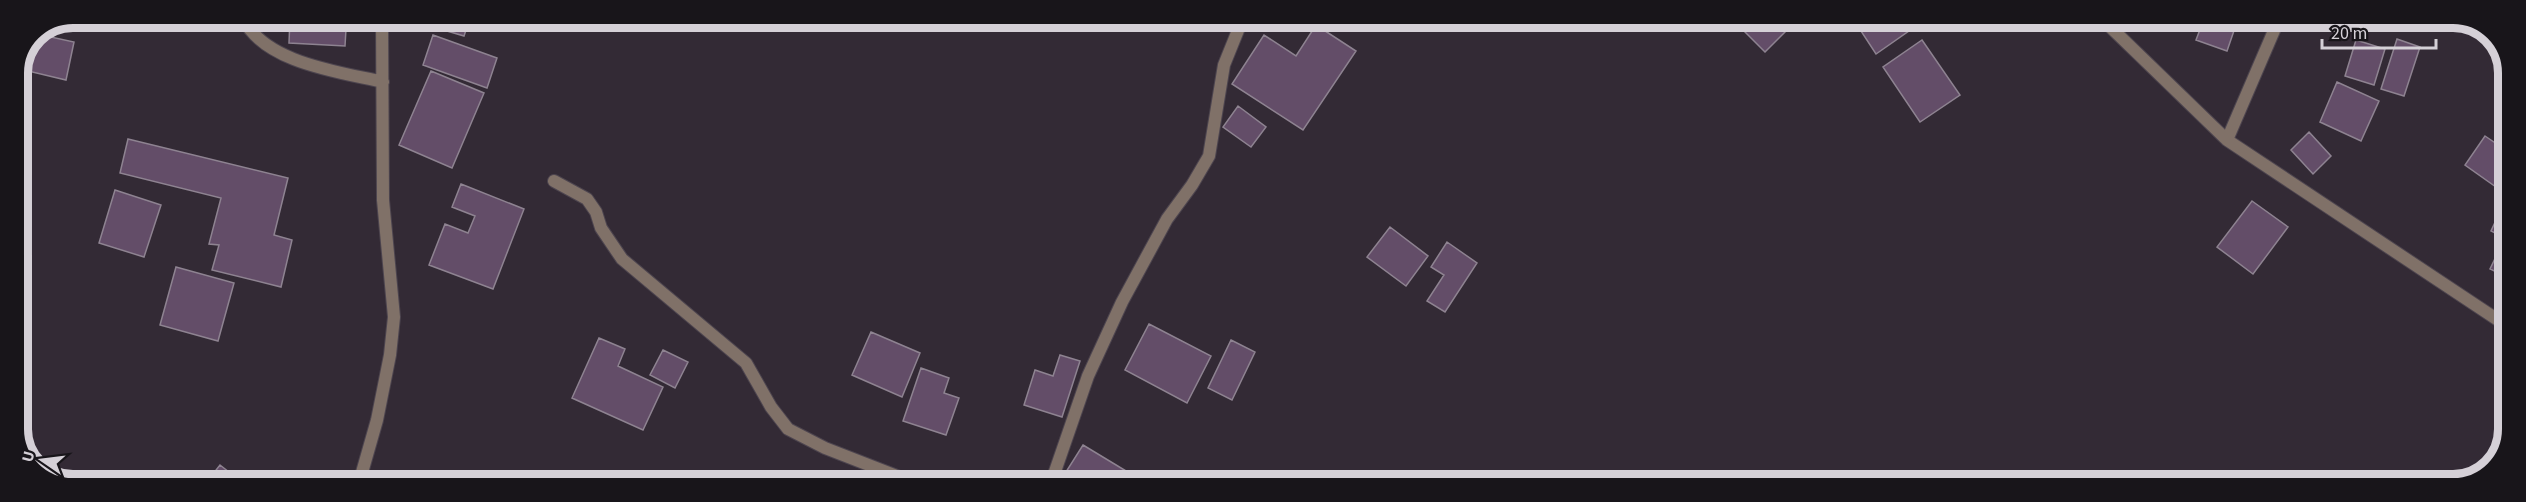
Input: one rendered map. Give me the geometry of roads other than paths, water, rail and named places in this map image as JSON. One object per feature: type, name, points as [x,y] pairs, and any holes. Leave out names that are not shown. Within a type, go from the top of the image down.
[{"type":"street","points":[[249,28],[254,35],[277,52],[307,64],[383,82]]},
{"type":"street","points":[[361,474],[390,356],[394,317],[383,200],[382,28]]},
{"type":"street","points":[[1055,474],[1088,376],[1122,302],[1167,219],[1192,185],[1209,156],[1224,64],[1239,28]]},
{"type":"street","points":[[2111,28],[2227,140],[2498,320]]},
{"type":"street","points":[[2227,140],[2275,28]]},
{"type":"street","points":[[554,181],[587,199],[596,212],[601,228],[622,259],[746,363],[771,407],[788,429],[825,448],[892,474]]}]
